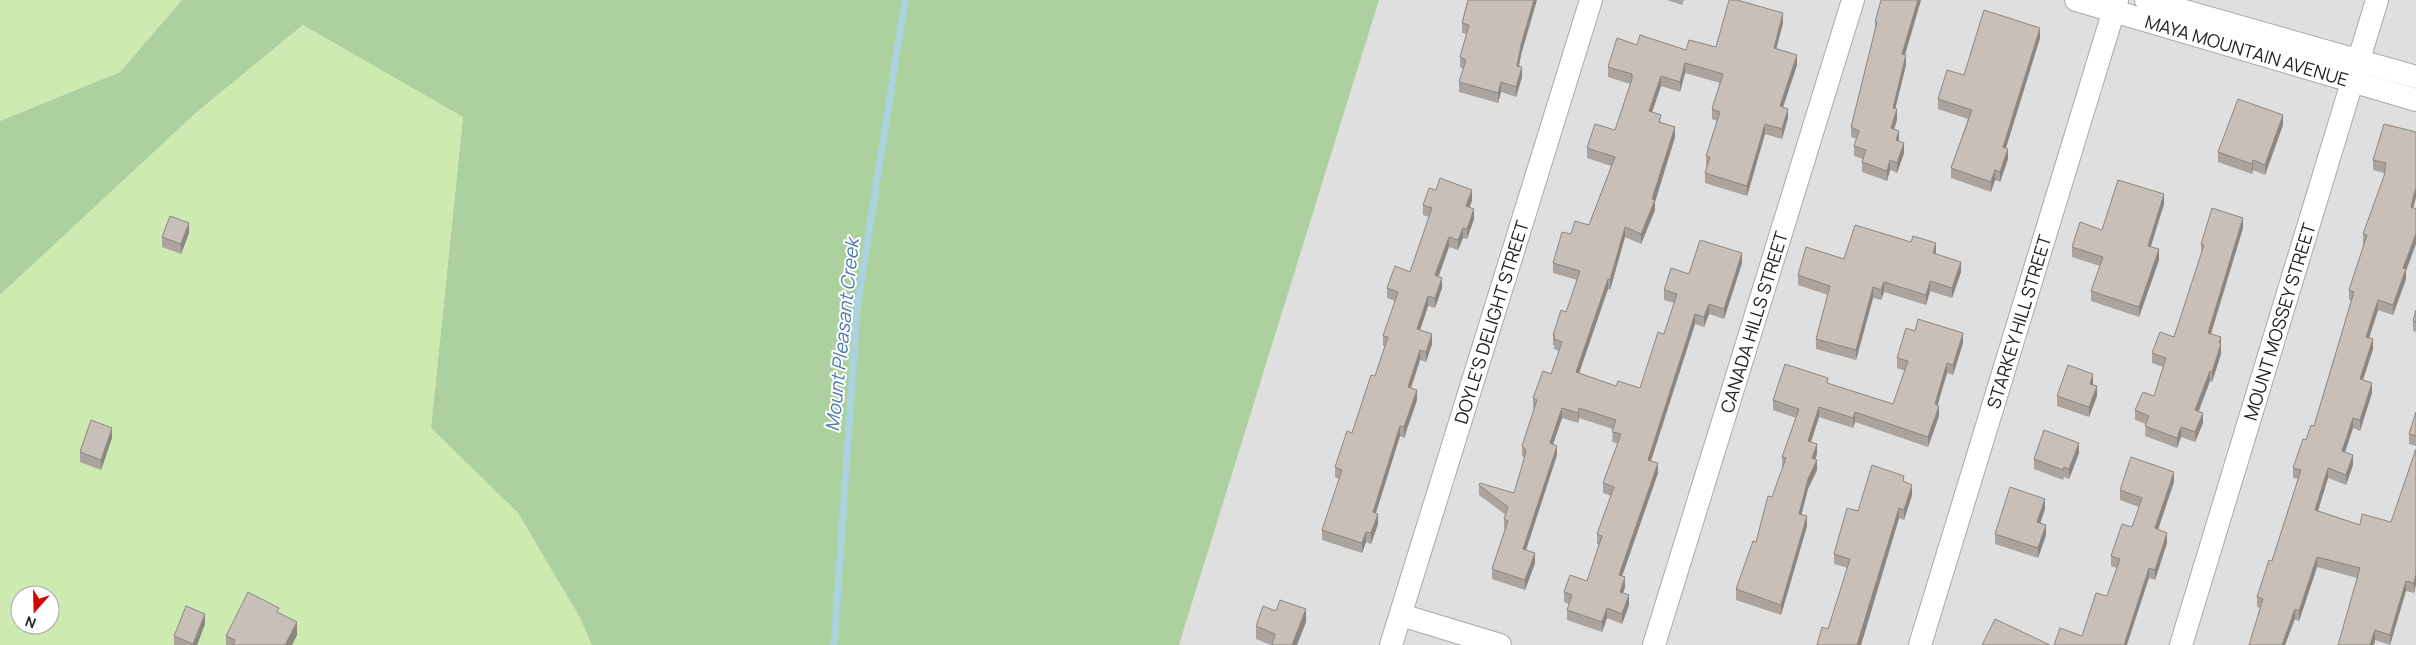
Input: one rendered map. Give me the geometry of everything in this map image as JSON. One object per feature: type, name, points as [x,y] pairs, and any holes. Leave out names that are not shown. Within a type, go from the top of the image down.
[{"type":"street","name":"DOYLE'S DELIGHT STREET","points":[[1391,645],[1590,0]]},
{"type":"street","name":"CANADA HILLS STREET","points":[[1654,645],[1853,0]]},
{"type":"street","name":"MAYA MOUNTAIN AVENUE","points":[[2076,0],[2116,6],[2357,70],[2416,77]]},
{"type":"street","name":"MAYA MOUNTAIN AVENUE","points":[[2146,0],[2357,70],[2416,100]]},
{"type":"street","name":"MOUNT MOSSEY STREET","points":[[2180,645],[2377,0]]},
{"type":"street","name":"STARKEY HILL STREET","points":[[1920,645],[2116,6]]},
{"type":"street","points":[[1401,615],[1500,645]]},
{"type":"shaded area","points":[[1379,0],[2416,0],[2416,645],[1179,645]]},
{"type":"green space","points":[[0,0],[182,0],[120,72],[0,121]]},
{"type":"green space","points":[[182,0],[1379,0],[1179,645],[592,645],[579,616],[518,513],[431,428],[463,117],[303,25],[198,111],[0,295],[0,121],[120,72]]},
{"type":"green space","points":[[303,25],[463,116],[431,428],[518,513],[579,616],[592,645],[0,645],[0,295],[198,111]]},
{"type":"building","points":[[1468,0],[1534,0],[1521,45],[1517,66],[1522,67],[1516,87],[1501,82],[1498,93],[1459,82],[1466,60],[1460,57],[1469,25],[1462,23]]},
{"type":"building","points":[[1729,0],[1737,0],[1783,13],[1774,48],[1797,55],[1780,106],[1788,109],[1782,129],[1765,124],[1747,186],[1705,173],[1710,157],[1706,156],[1720,112],[1712,109],[1723,74],[1685,63],[1680,82],[1661,76],[1649,111],[1661,115],[1659,122],[1675,127],[1652,199],[1655,200],[1641,234],[1625,227],[1610,280],[1608,279],[1576,372],[1616,386],[1618,381],[1640,388],[1658,332],[1664,334],[1677,294],[1664,290],[1671,268],[1689,274],[1700,240],[1742,253],[1724,309],[1709,304],[1704,317],[1695,314],[1648,460],[1658,463],[1619,575],[1625,577],[1620,592],[1629,595],[1622,614],[1607,608],[1602,622],[1567,610],[1572,595],[1564,592],[1570,575],[1587,581],[1602,536],[1597,534],[1614,487],[1603,483],[1621,434],[1612,432],[1616,420],[1579,408],[1578,413],[1562,408],[1550,443],[1557,446],[1523,549],[1535,553],[1525,580],[1492,569],[1508,521],[1504,519],[1508,507],[1479,485],[1480,483],[1514,493],[1526,450],[1522,446],[1537,400],[1533,398],[1543,371],[1551,374],[1562,342],[1554,339],[1555,336],[1553,335],[1561,310],[1566,312],[1580,271],[1553,263],[1562,232],[1571,234],[1575,221],[1589,225],[1615,157],[1587,148],[1595,124],[1615,130],[1632,79],[1632,74],[1608,67],[1617,38],[1637,45],[1640,35],[1686,50],[1689,40],[1716,47]]},
{"type":"building","points":[[1881,0],[1918,0],[1902,54],[1906,55],[1893,108],[1897,109],[1891,128],[1899,131],[1896,140],[1904,143],[1897,163],[1890,160],[1887,171],[1862,162],[1866,150],[1854,146],[1859,131],[1851,127]]},
{"type":"building","points":[[1984,10],[2040,28],[2003,147],[2008,149],[2000,172],[1995,170],[1991,182],[1951,168],[1972,110],[1938,99],[1947,70],[1964,75]]},
{"type":"building","points":[[2238,99],[2283,115],[2265,165],[2253,160],[2252,164],[2218,152]]},
{"type":"building","points":[[2384,124],[2416,132],[2416,187],[2411,207],[2416,209],[2416,234],[2403,268],[2406,269],[2393,305],[2378,300],[2366,337],[2373,339],[2360,379],[2372,383],[2360,420],[2353,418],[2342,451],[2353,455],[2346,475],[2328,468],[2315,510],[2360,525],[2362,514],[2391,522],[2416,449],[2416,574],[2414,583],[2406,581],[2390,635],[2375,630],[2370,645],[2338,645],[2360,568],[2317,557],[2299,611],[2295,609],[2282,645],[2249,645],[2263,599],[2257,597],[2269,560],[2272,561],[2301,470],[2293,468],[2303,439],[2306,440],[2311,425],[2314,426],[2354,292],[2349,290],[2367,235],[2363,234],[2384,176],[2386,163],[2373,160]]},
{"type":"building","points":[[1440,178],[1472,190],[1466,206],[1474,209],[1467,229],[1463,228],[1458,240],[1449,237],[1435,275],[1442,278],[1435,298],[1428,296],[1417,329],[1432,334],[1426,352],[1420,350],[1408,387],[1417,390],[1404,427],[1400,426],[1373,512],[1378,514],[1371,533],[1366,532],[1362,543],[1322,530],[1342,470],[1335,467],[1347,431],[1352,433],[1371,375],[1375,376],[1388,337],[1383,336],[1398,292],[1387,288],[1395,266],[1410,272],[1432,208],[1423,205],[1429,188],[1436,190]]},
{"type":"building","points":[[2118,180],[2164,194],[2148,246],[2159,249],[2139,307],[2091,291],[2103,257],[2072,247],[2080,222],[2102,230]]},
{"type":"building","points":[[2212,208],[2243,218],[2208,333],[2221,337],[2219,343],[2221,344],[2212,372],[2210,371],[2195,410],[2203,413],[2195,432],[2181,427],[2177,438],[2145,426],[2149,416],[2135,410],[2143,392],[2154,396],[2166,358],[2152,353],[2160,332],[2174,337],[2204,245],[2201,244]]},
{"type":"building","points":[[170,216],[189,223],[181,244],[162,237]]},
{"type":"building","points":[[1855,225],[1911,242],[1913,236],[1936,243],[1933,253],[1961,262],[1952,288],[1930,281],[1926,295],[1884,282],[1881,290],[1873,287],[1856,350],[1816,339],[1830,286],[1798,275],[1806,247],[1844,259]]},
{"type":"building","points":[[2416,310],[2416,322],[2413,321]]},
{"type":"building","points":[[1918,319],[1963,333],[1953,365],[1947,363],[1935,404],[1939,406],[1928,437],[1855,412],[1853,418],[1819,407],[1808,441],[1817,444],[1812,458],[1817,460],[1808,479],[1799,514],[1807,516],[1781,605],[1736,589],[1753,541],[1756,542],[1768,496],[1772,497],[1786,458],[1782,457],[1799,409],[1773,400],[1785,364],[1828,378],[1827,383],[1893,404],[1908,361],[1897,358],[1906,328],[1915,331]]},
{"type":"building","points":[[2068,365],[2093,374],[2090,384],[2097,386],[2089,407],[2057,396]]},
{"type":"building","points":[[2416,412],[2416,436],[2409,434]]},
{"type":"building","points":[[91,420],[112,428],[101,460],[80,452]]},
{"type":"building","points":[[2044,430],[2079,443],[2069,469],[2064,467],[2063,470],[2034,459]]},
{"type":"building","points":[[2131,457],[2174,472],[2155,528],[2167,533],[2155,570],[2149,568],[2124,645],[2054,645],[2060,628],[2082,636],[2096,593],[2107,596],[2120,559],[2111,556],[2122,524],[2132,527],[2142,498],[2120,490]]},
{"type":"building","points":[[1872,465],[1904,476],[1903,481],[1912,485],[1904,510],[1899,508],[1857,645],[1817,645],[1822,627],[1828,629],[1850,559],[1834,554],[1847,508],[1858,511]]},
{"type":"building","points":[[2010,487],[2045,499],[2037,522],[2046,525],[2038,548],[1995,534]]},
{"type":"building","points":[[248,592],[279,608],[277,612],[297,622],[285,645],[233,645],[235,640],[226,636]]},
{"type":"building","points":[[1280,600],[1306,609],[1292,645],[1272,645],[1275,634],[1256,626],[1263,606],[1276,611]]},
{"type":"building","points":[[186,606],[205,614],[193,644],[174,636]]},
{"type":"building","points":[[1995,619],[2050,645],[1982,645]]},
{"type":"waterway","name":"Mount Pleasant Creek","points":[[834,645],[857,309],[905,0]]}]
